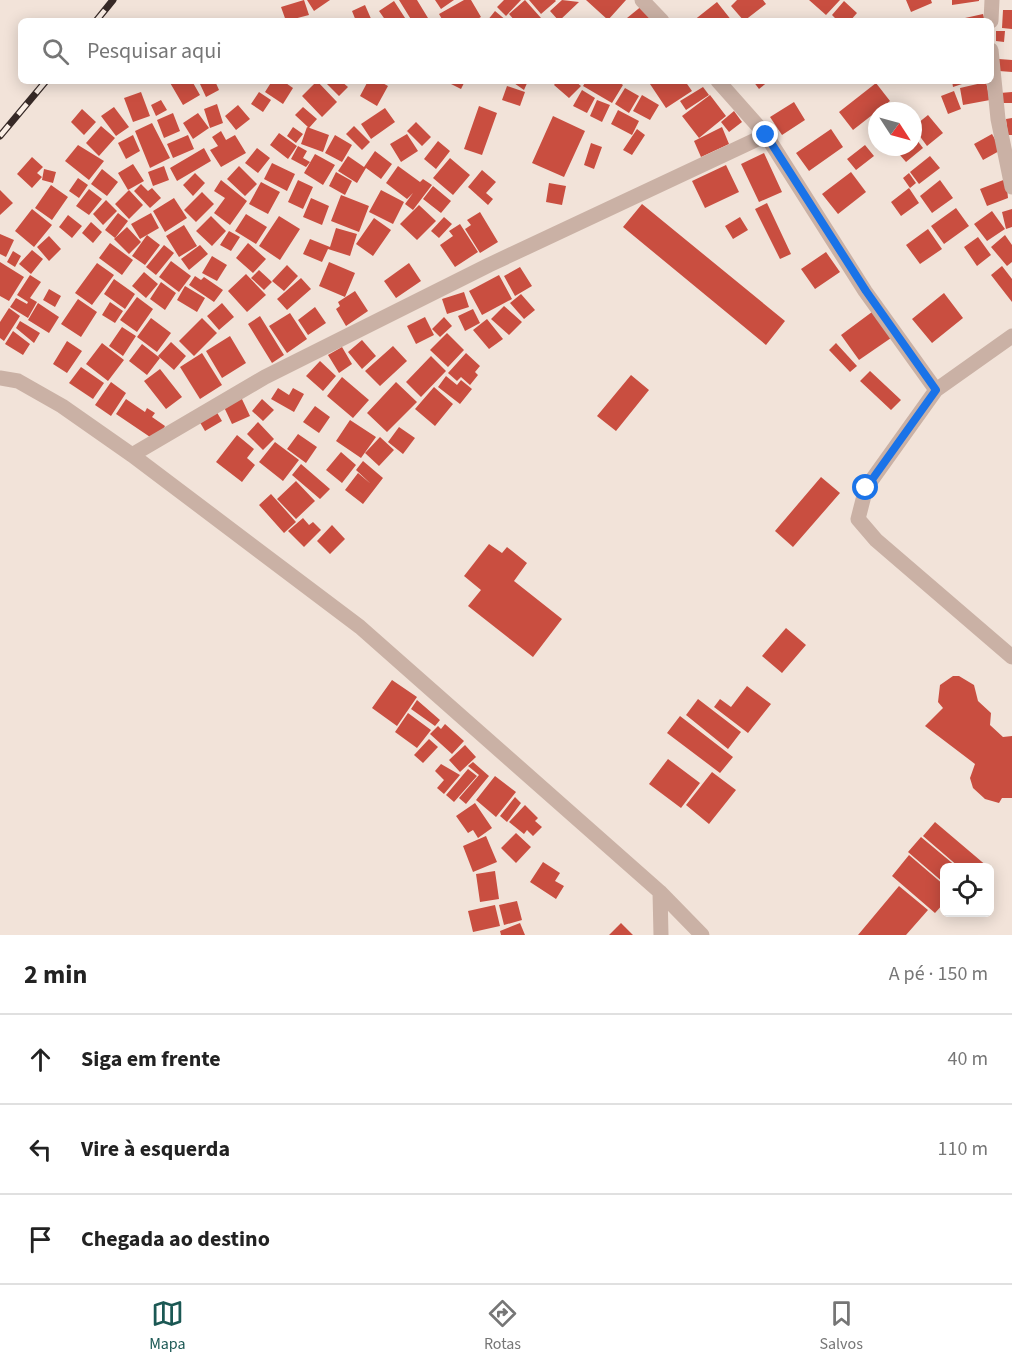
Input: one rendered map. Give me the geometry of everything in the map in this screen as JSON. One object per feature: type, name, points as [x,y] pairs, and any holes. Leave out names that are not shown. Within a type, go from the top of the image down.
[{"type":"street","points":[[642,0],[659,18]]},
{"type":"street","points":[[991,18],[992,0]]},
{"type":"street","points":[[994,80],[998,119],[1012,187]]},
{"type":"street","points":[[721,84],[766,135],[866,291],[936,390]]},
{"type":"street","points":[[132,455],[265,377],[489,265],[766,135]]},
{"type":"street","points":[[1012,336],[936,390],[866,488],[858,519],[876,540],[1012,657]]},
{"type":"street","points":[[0,378],[18,381],[62,406],[132,455],[360,627],[660,892],[702,935]]},
{"type":"street","points":[[660,892],[661,935]]},
{"type":"building","points":[[304,0],[309,15],[285,18],[281,7]]},
{"type":"building","points":[[307,0],[330,0],[314,11]]},
{"type":"building","points":[[399,0],[417,0],[428,18],[410,18]]},
{"type":"building","points":[[435,0],[454,0],[441,9]]},
{"type":"building","points":[[464,0],[471,0],[481,17],[441,18],[439,14]]},
{"type":"building","points":[[504,0],[521,0],[506,16],[497,7]]},
{"type":"building","points":[[525,0],[541,18],[512,18],[509,14]]},
{"type":"building","points":[[529,0],[555,0],[556,1],[541,14]]},
{"type":"building","points":[[562,0],[579,2],[562,18],[556,18],[550,11]]},
{"type":"building","points":[[586,0],[626,0],[610,18],[606,18]]},
{"type":"building","points":[[737,0],[763,0],[766,4],[748,18],[741,18],[731,6]]},
{"type":"building","points":[[809,0],[840,0],[826,15]]},
{"type":"building","points":[[906,0],[931,0],[932,3],[911,12]]},
{"type":"building","points":[[952,0],[979,0],[979,1],[952,5]]},
{"type":"building","points":[[394,1],[405,18],[384,18],[379,11]]},
{"type":"building","points":[[844,1],[857,13],[853,18],[835,18],[832,15]]},
{"type":"building","points":[[717,2],[730,18],[697,18]]},
{"type":"building","points":[[365,5],[371,18],[355,18],[352,11]]},
{"type":"building","points":[[643,5],[654,18],[627,18]]},
{"type":"building","points":[[1003,10],[1012,10],[1012,29],[1002,28]]},
{"type":"building","points":[[495,11],[503,18],[489,18]]},
{"type":"building","points":[[983,14],[984,18],[965,18]]},
{"type":"building","points":[[996,31],[1005,31],[1004,42],[996,41]]},
{"type":"building","points":[[999,59],[1012,60],[1012,72],[999,71]]},
{"type":"building","points":[[171,84],[194,84],[200,95],[183,105]]},
{"type":"building","points":[[200,84],[216,84],[219,90],[206,97]]},
{"type":"building","points":[[270,84],[287,84],[293,88],[283,104],[265,92]]},
{"type":"building","points":[[314,84],[320,84],[337,102],[322,117],[302,96]]},
{"type":"building","points":[[327,84],[344,84],[348,87],[339,96]]},
{"type":"building","points":[[366,84],[388,86],[377,106],[360,96]]},
{"type":"building","points":[[451,84],[464,84],[461,89]]},
{"type":"building","points":[[515,84],[527,84],[524,90]]},
{"type":"building","points":[[579,84],[581,86],[569,98],[554,85]]},
{"type":"building","points":[[584,84],[623,85],[612,103],[583,86]]},
{"type":"building","points":[[650,84],[687,84],[692,91],[666,108]]},
{"type":"building","points":[[755,84],[765,84],[759,89]]},
{"type":"building","points":[[877,84],[890,101],[868,102],[868,118],[853,130],[839,112]]},
{"type":"building","points":[[986,84],[990,100],[963,105],[960,88]]},
{"type":"building","points":[[507,86],[525,92],[520,106],[502,100]]},
{"type":"building","points":[[703,87],[709,95],[686,110],[680,101]]},
{"type":"building","points":[[625,88],[639,96],[629,113],[615,104]]},
{"type":"building","points":[[582,90],[595,98],[587,113],[573,106]]},
{"type":"building","points":[[954,91],[961,109],[948,114],[941,96]]},
{"type":"building","points":[[141,92],[150,116],[133,122],[124,98]]},
{"type":"building","points":[[259,92],[271,100],[263,112],[251,104]]},
{"type":"building","points":[[1012,92],[1012,103],[1001,103],[1000,93]]},
{"type":"building","points":[[642,95],[659,105],[650,120],[633,111]]},
{"type":"building","points":[[710,95],[726,116],[699,138],[682,116]]},
{"type":"building","points":[[161,100],[167,110],[156,116],[151,105]]},
{"type":"building","points":[[597,100],[610,105],[602,122],[590,116]]},
{"type":"building","points":[[794,102],[805,120],[782,135],[770,117]]},
{"type":"building","points":[[217,104],[223,123],[210,128],[204,109]]},
{"type":"building","points":[[238,105],[250,119],[236,130],[225,116]]},
{"type":"building","points":[[479,106],[497,113],[482,155],[464,149]]},
{"type":"building","points":[[114,107],[129,127],[116,136],[101,116]]},
{"type":"building","points":[[303,107],[317,119],[309,128],[295,115]]},
{"type":"building","points":[[385,108],[395,122],[371,139],[361,124]]},
{"type":"building","points":[[82,109],[96,122],[84,135],[71,122]]},
{"type":"building","points":[[618,110],[639,121],[632,135],[611,124]]},
{"type":"building","points":[[734,111],[742,122],[729,132],[721,122]]},
{"type":"building","points":[[173,113],[180,131],[164,138],[157,120]]},
{"type":"building","points":[[198,113],[209,128],[193,139],[183,123]]},
{"type":"building","points":[[928,115],[943,133],[927,146],[922,139],[922,120]]},
{"type":"building","points":[[553,116],[585,131],[564,177],[532,163]]},
{"type":"building","points":[[1012,118],[1012,135],[1008,135],[1006,119]]},
{"type":"building","points":[[416,122],[431,137],[422,146],[407,131]]},
{"type":"building","points":[[152,123],[170,158],[150,168],[135,131]]},
{"type":"building","points":[[101,126],[115,138],[99,156],[86,143]]},
{"type":"building","points":[[354,126],[370,142],[362,150],[346,134]]},
{"type":"building","points":[[293,127],[303,134],[296,143],[287,136]]},
{"type":"building","points":[[307,127],[329,135],[323,152],[301,144]]},
{"type":"building","points":[[722,127],[729,144],[701,157],[694,141]]},
{"type":"building","points":[[637,129],[645,135],[632,155],[623,150]]},
{"type":"building","points":[[831,129],[843,147],[809,171],[796,153]]},
{"type":"building","points":[[221,131],[226,140],[235,135],[246,153],[221,167],[210,150],[218,146],[212,137]]},
{"type":"building","points":[[279,133],[297,146],[288,159],[270,145]]},
{"type":"building","points":[[407,134],[418,151],[401,162],[390,144]]},
{"type":"building","points":[[992,134],[1001,150],[983,160],[974,144]]},
{"type":"building","points":[[133,135],[140,151],[126,159],[118,143]]},
{"type":"building","points":[[188,135],[194,149],[173,158],[167,144]]},
{"type":"building","points":[[335,135],[352,145],[342,162],[325,153]]},
{"type":"building","points":[[438,141],[450,151],[436,169],[424,159]]},
{"type":"building","points":[[591,143],[602,147],[594,169],[584,165]]},
{"type":"building","points":[[78,145],[104,161],[89,180],[65,161]]},
{"type":"building","points":[[865,145],[868,149],[868,156],[874,156],[856,170],[847,159]]},
{"type":"building","points":[[298,146],[307,151],[303,158],[310,162],[306,167],[291,159]]},
{"type":"building","points":[[204,148],[211,161],[177,181],[170,168]]},
{"type":"building","points":[[257,148],[270,158],[258,173],[245,163]]},
{"type":"building","points":[[375,151],[392,164],[381,179],[366,168],[357,183],[338,171],[348,156],[364,167]]},
{"type":"building","points":[[764,153],[782,192],[759,202],[741,164]]},
{"type":"building","points":[[315,154],[335,165],[323,185],[304,173]]},
{"type":"building","points":[[901,156],[913,156],[906,162]]},
{"type":"building","points":[[930,156],[940,168],[919,184],[910,172]]},
{"type":"building","points":[[32,157],[43,167],[37,173],[42,177],[32,188],[17,174]]},
{"type":"building","points":[[450,158],[470,175],[453,195],[433,178]]},
{"type":"building","points":[[272,163],[295,174],[287,191],[264,179]]},
{"type":"building","points":[[133,164],[144,181],[128,190],[118,173]]},
{"type":"building","points":[[726,165],[739,192],[705,208],[692,181]]},
{"type":"building","points":[[164,166],[169,180],[153,186],[148,172]]},
{"type":"building","points":[[239,166],[257,184],[245,196],[227,179]]},
{"type":"building","points":[[398,166],[420,182],[423,179],[432,185],[413,210],[405,204],[413,193],[407,199],[386,183]]},
{"type":"building","points":[[44,169],[56,172],[53,183],[42,180]]},
{"type":"building","points":[[102,169],[118,182],[107,196],[91,184]]},
{"type":"building","points":[[482,170],[496,182],[486,193],[493,199],[488,205],[468,187]]},
{"type":"building","points":[[336,172],[352,181],[345,195],[329,186]]},
{"type":"building","points":[[851,172],[866,192],[838,214],[822,194]]},
{"type":"building","points":[[195,173],[205,183],[193,196],[183,185]]},
{"type":"building","points":[[909,173],[916,183],[910,188],[903,178]]},
{"type":"building","points":[[78,178],[88,185],[79,198],[69,191]]},
{"type":"building","points":[[1006,179],[1008,198],[987,206],[980,189]]},
{"type":"building","points":[[221,180],[247,201],[230,225],[214,213],[225,198],[214,191]]},
{"type":"building","points":[[298,180],[313,187],[303,209],[288,202]]},
{"type":"building","points":[[940,180],[953,198],[932,213],[920,196]]},
{"type":"building","points":[[261,182],[280,192],[268,214],[249,204]]},
{"type":"building","points":[[549,183],[566,186],[562,205],[546,202]]},
{"type":"building","points":[[141,184],[148,191],[152,188],[161,198],[150,208],[134,191]]},
{"type":"building","points":[[51,185],[68,197],[52,220],[35,208]]},
{"type":"building","points":[[433,186],[451,201],[441,213],[423,199]]},
{"type":"building","points":[[909,188],[919,203],[901,216],[891,202]]},
{"type":"building","points":[[89,189],[102,199],[89,215],[76,206]]},
{"type":"building","points":[[0,190],[13,203],[0,215]]},
{"type":"building","points":[[129,190],[143,205],[129,219],[115,204]]},
{"type":"building","points":[[381,190],[404,202],[393,224],[369,212]]},
{"type":"building","points":[[202,192],[214,204],[196,222],[184,210]]},
{"type":"building","points":[[341,195],[369,206],[359,232],[331,221]]},
{"type":"building","points":[[174,198],[187,218],[165,232],[153,211]]},
{"type":"building","points":[[311,198],[329,206],[322,225],[303,217]]},
{"type":"building","points":[[106,200],[117,211],[103,225],[93,214]]},
{"type":"building","points":[[767,203],[791,254],[780,259],[755,209]]},
{"type":"building","points":[[642,204],[785,321],[766,345],[623,227]]},
{"type":"building","points":[[419,205],[436,221],[417,240],[400,224]]},
{"type":"building","points":[[956,208],[969,226],[944,244],[931,226]]},
{"type":"building","points":[[32,209],[52,225],[34,247],[15,231]]},
{"type":"building","points":[[1012,209],[1012,227],[1006,229],[1002,212]]},
{"type":"building","points":[[992,211],[1005,229],[987,241],[974,224]]},
{"type":"building","points":[[480,212],[498,242],[480,253],[465,229],[471,225],[467,220]]},
{"type":"building","points":[[118,213],[128,221],[115,238],[105,230]]},
{"type":"building","points":[[151,213],[159,228],[140,239],[131,224]]},
{"type":"building","points":[[246,214],[267,227],[256,244],[235,231]]},
{"type":"building","points":[[68,215],[82,226],[72,238],[59,227]]},
{"type":"building","points":[[211,216],[226,231],[212,246],[196,231]]},
{"type":"building","points":[[279,216],[300,229],[280,260],[259,246]]},
{"type":"building","points":[[444,217],[452,224],[439,238],[431,231]]},
{"type":"building","points":[[740,217],[748,230],[733,239],[725,226]]},
{"type":"building","points":[[374,218],[391,230],[373,256],[356,244]]},
{"type":"building","points":[[91,222],[102,232],[93,243],[82,233]]},
{"type":"building","points":[[460,224],[478,252],[455,267],[440,245],[453,236],[449,231]]},
{"type":"building","points":[[184,225],[197,246],[179,257],[166,236]]},
{"type":"building","points":[[127,227],[141,242],[129,254],[114,239]]},
{"type":"building","points":[[336,228],[357,234],[350,256],[328,249],[322,262],[303,254],[310,239],[330,247]]},
{"type":"building","points":[[928,229],[942,249],[920,264],[906,245]]},
{"type":"building","points":[[229,231],[240,237],[231,251],[220,245]]},
{"type":"building","points":[[0,234],[14,240],[6,257],[0,254]]},
{"type":"building","points":[[147,235],[160,245],[145,265],[132,256]]},
{"type":"building","points":[[1005,235],[1012,245],[1012,262],[1007,266],[991,247]]},
{"type":"building","points":[[49,236],[61,249],[49,261],[37,247]]},
{"type":"building","points":[[978,237],[991,255],[977,266],[964,247]]},
{"type":"building","points":[[110,243],[133,260],[122,275],[99,258]]},
{"type":"building","points":[[248,243],[266,259],[253,273],[236,258]]},
{"type":"building","points":[[164,245],[174,253],[156,275],[146,267]]},
{"type":"building","points":[[200,245],[208,254],[189,270],[181,259]]},
{"type":"building","points":[[32,250],[43,259],[31,274],[19,264]]},
{"type":"building","points":[[13,251],[21,256],[15,267],[7,262]]},
{"type":"building","points":[[826,252],[840,272],[815,289],[801,269]]},
{"type":"building","points":[[212,256],[227,265],[217,281],[202,273]]},
{"type":"building","points":[[171,261],[191,276],[179,292],[159,277]]},
{"type":"building","points":[[0,262],[24,277],[9,301],[0,296]]},
{"type":"building","points":[[329,262],[355,273],[345,297],[319,286]]},
{"type":"building","points":[[97,263],[114,275],[92,305],[75,293]]},
{"type":"building","points":[[409,263],[421,281],[396,298],[384,281]]},
{"type":"building","points":[[287,265],[298,276],[284,291],[272,281]]},
{"type":"building","points":[[1002,266],[1012,279],[1012,302],[991,275]]},
{"type":"building","points":[[520,267],[532,286],[515,296],[504,276]]},
{"type":"building","points":[[259,270],[272,282],[264,290],[251,278]]},
{"type":"building","points":[[144,272],[158,284],[146,298],[132,286]]},
{"type":"building","points":[[246,274],[266,295],[247,312],[228,291]]},
{"type":"building","points":[[30,275],[41,282],[30,298],[37,302],[28,318],[10,307],[16,298],[27,304],[28,302],[17,295]]},
{"type":"building","points":[[499,275],[512,299],[482,315],[469,291]]},
{"type":"building","points":[[195,276],[201,280],[204,277],[223,290],[214,302],[189,285]]},
{"type":"building","points":[[301,278],[311,289],[287,310],[277,299]]},
{"type":"building","points":[[114,279],[135,294],[125,309],[104,294]]},
{"type":"building","points":[[161,282],[176,293],[165,310],[150,299]]},
{"type":"building","points":[[185,286],[205,298],[197,312],[177,300]]},
{"type":"building","points":[[49,289],[61,296],[55,307],[43,300]]},
{"type":"building","points":[[355,291],[368,311],[346,326],[336,309],[340,306],[338,302]]},
{"type":"building","points":[[464,292],[469,307],[447,314],[442,299]]},
{"type":"building","points":[[944,293],[963,318],[932,343],[912,319]]},
{"type":"building","points":[[521,294],[535,310],[524,319],[510,303]]},
{"type":"building","points":[[137,297],[153,309],[137,332],[120,320]]},
{"type":"building","points":[[78,299],[97,312],[81,337],[61,324]]},
{"type":"building","points":[[110,302],[123,311],[115,323],[102,315]]},
{"type":"building","points":[[38,303],[59,317],[49,333],[28,320]]},
{"type":"building","points":[[222,303],[234,317],[219,330],[207,316]]},
{"type":"building","points":[[504,306],[522,322],[509,335],[491,319]]},
{"type":"building","points":[[315,307],[326,323],[308,335],[298,320]]},
{"type":"building","points":[[9,308],[20,316],[4,341],[0,338],[0,322]]},
{"type":"building","points":[[473,309],[480,323],[465,331],[458,316]]},
{"type":"building","points":[[872,312],[891,338],[859,360],[841,335]]},
{"type":"building","points":[[290,313],[307,339],[287,353],[269,326]]},
{"type":"building","points":[[260,316],[284,355],[272,363],[248,324]]},
{"type":"building","points":[[425,317],[434,335],[416,344],[407,326]]},
{"type":"building","points":[[444,317],[452,326],[440,337],[432,329]]},
{"type":"building","points":[[151,318],[171,333],[157,352],[137,337]]},
{"type":"building","points":[[202,318],[217,333],[194,356],[179,341]]},
{"type":"building","points":[[487,319],[503,339],[489,349],[473,330]]},
{"type":"building","points":[[20,321],[40,333],[34,343],[16,328]]},
{"type":"building","points":[[122,327],[136,336],[123,356],[109,346]]},
{"type":"building","points":[[13,331],[30,344],[23,355],[5,344]]},
{"type":"building","points":[[447,333],[464,350],[448,367],[430,350]]},
{"type":"building","points":[[230,336],[246,363],[222,378],[206,351]]},
{"type":"building","points":[[362,340],[376,356],[362,369],[348,352]]},
{"type":"building","points":[[67,341],[82,351],[67,373],[53,364]]},
{"type":"building","points":[[171,342],[186,356],[174,370],[158,356]]},
{"type":"building","points":[[102,343],[124,360],[108,381],[86,364]]},
{"type":"building","points":[[836,343],[857,366],[850,372],[829,350]]},
{"type":"building","points":[[142,344],[160,358],[147,375],[129,361]]},
{"type":"building","points":[[393,346],[407,361],[380,386],[365,371]]},
{"type":"building","points":[[342,347],[352,364],[339,373],[328,355]]},
{"type":"building","points":[[202,353],[222,385],[200,399],[180,367]]},
{"type":"building","points":[[466,353],[480,366],[475,372],[478,375],[470,385],[461,377],[457,381],[448,373]]},
{"type":"building","points":[[431,356],[446,371],[421,397],[406,382]]},
{"type":"building","points":[[320,361],[336,376],[323,391],[306,376]]},
{"type":"building","points":[[81,367],[104,383],[93,399],[69,383]]},
{"type":"building","points":[[160,369],[182,397],[166,409],[144,381]]},
{"type":"building","points":[[870,371],[901,400],[891,410],[860,381]]},
{"type":"building","points":[[631,375],[649,390],[616,431],[597,416]]},
{"type":"building","points":[[446,376],[457,385],[461,380],[472,389],[460,404],[438,387]]},
{"type":"building","points":[[342,377],[369,400],[353,418],[327,396]]},
{"type":"building","points":[[111,382],[126,393],[111,416],[95,405]]},
{"type":"building","points":[[396,382],[417,402],[387,432],[367,413]]},
{"type":"building","points":[[434,387],[453,404],[435,426],[415,409]]},
{"type":"building","points":[[278,388],[289,395],[293,388],[304,394],[294,412],[271,399]]},
{"type":"building","points":[[241,397],[250,416],[232,424],[223,405]]},
{"type":"building","points":[[126,399],[145,412],[147,408],[155,413],[152,417],[165,426],[156,441],[116,414]]},
{"type":"building","points":[[262,399],[274,410],[263,421],[252,411]]},
{"type":"building","points":[[315,406],[330,417],[319,433],[303,422]]},
{"type":"building","points":[[215,409],[222,421],[205,431],[198,419]]},
{"type":"building","points":[[350,420],[376,437],[361,458],[336,441]]},
{"type":"building","points":[[258,422],[274,439],[263,450],[247,434]]},
{"type":"building","points":[[399,427],[415,438],[403,454],[388,442]]},
{"type":"building","points":[[298,434],[317,447],[306,463],[287,449]]},
{"type":"building","points":[[237,435],[254,449],[247,458],[255,465],[242,482],[216,462]]},
{"type":"building","points":[[380,437],[394,450],[379,466],[365,453]]},
{"type":"building","points":[[275,442],[299,460],[283,481],[259,462]]},
{"type":"building","points":[[341,452],[356,465],[342,483],[326,470]]},
{"type":"building","points":[[363,461],[383,478],[363,504],[345,490],[358,473],[371,484],[356,470]]},
{"type":"building","points":[[301,464],[330,489],[320,499],[292,475]]},
{"type":"building","points":[[821,477],[840,493],[793,547],[775,531]]},
{"type":"building","points":[[296,481],[315,501],[296,519],[277,499]]},
{"type":"building","points":[[271,494],[296,522],[284,533],[259,505]]},
{"type":"building","points":[[303,518],[309,525],[313,522],[321,530],[304,547],[288,531]]},
{"type":"building","points":[[332,525],[345,539],[330,554],[317,541]]},
{"type":"building","points":[[489,544],[502,553],[507,547],[527,563],[514,581],[562,619],[533,657],[468,606],[481,590],[464,576]]},
{"type":"building","points":[[786,628],[806,645],[782,673],[762,656]]},
{"type":"building","points":[[953,676],[959,676],[974,685],[978,701],[991,713],[990,725],[1003,737],[1012,736],[1012,798],[1002,798],[999,803],[985,799],[973,788],[970,778],[975,764],[925,726],[943,708],[938,702],[940,685]]},
{"type":"building","points":[[392,680],[417,697],[397,726],[372,708]]},
{"type":"building","points":[[747,686],[771,704],[748,733],[714,707],[720,699],[731,707]]},
{"type":"building","points":[[698,699],[741,732],[728,749],[686,715]]},
{"type":"building","points":[[417,700],[440,720],[435,726],[411,709]]},
{"type":"building","points":[[408,713],[431,730],[417,748],[395,732]]},
{"type":"building","points":[[680,716],[733,757],[720,773],[667,733]]},
{"type":"building","points":[[445,724],[464,741],[452,754],[430,734],[438,726],[441,729]]},
{"type":"building","points":[[429,739],[438,747],[423,763],[414,755]]},
{"type":"building","points":[[465,745],[476,757],[460,772],[449,760]]},
{"type":"building","points":[[668,759],[700,783],[681,808],[649,784]]},
{"type":"building","points":[[473,762],[489,776],[466,804],[459,798],[479,775],[468,766]]},
{"type":"building","points":[[441,764],[460,775],[444,794],[437,788],[444,780],[435,771]]},
{"type":"building","points":[[468,769],[477,776],[454,802],[446,795]]},
{"type":"building","points":[[712,772],[736,790],[709,824],[686,805]]},
{"type":"building","points":[[495,776],[516,792],[496,817],[476,800]]},
{"type":"building","points":[[515,797],[521,803],[507,822],[500,816]]},
{"type":"building","points":[[475,803],[492,828],[478,838],[473,830],[468,833],[456,816]]},
{"type":"building","points":[[525,805],[538,818],[535,821],[542,827],[533,836],[527,830],[524,834],[509,822]]},
{"type":"building","points":[[935,822],[983,863],[954,863],[923,836]]},
{"type":"building","points":[[516,833],[531,847],[516,863],[501,848]]},
{"type":"building","points":[[486,836],[497,862],[473,872],[463,846]]},
{"type":"building","points":[[921,837],[952,863],[940,863],[940,880],[908,852]]},
{"type":"building","points":[[909,855],[940,882],[940,907],[935,913],[892,876]]},
{"type":"building","points":[[543,862],[560,873],[555,881],[564,886],[556,899],[530,882]]},
{"type":"building","points":[[495,871],[499,899],[480,902],[476,874]]},
{"type":"building","points":[[899,886],[928,910],[906,935],[858,935]]},
{"type":"building","points":[[517,901],[522,920],[504,925],[499,905]]},
{"type":"building","points":[[495,905],[500,926],[473,932],[468,911]]},
{"type":"building","points":[[520,923],[525,935],[501,935],[500,931]]},
{"type":"building","points":[[621,923],[633,935],[609,935]]},
{"type":"railway","points":[[98,18],[113,0]]},
{"type":"railway","points":[[0,136],[43,84]]},
{"type":"route","points":[[766,135],[866,291],[936,390],[866,488]]}]
